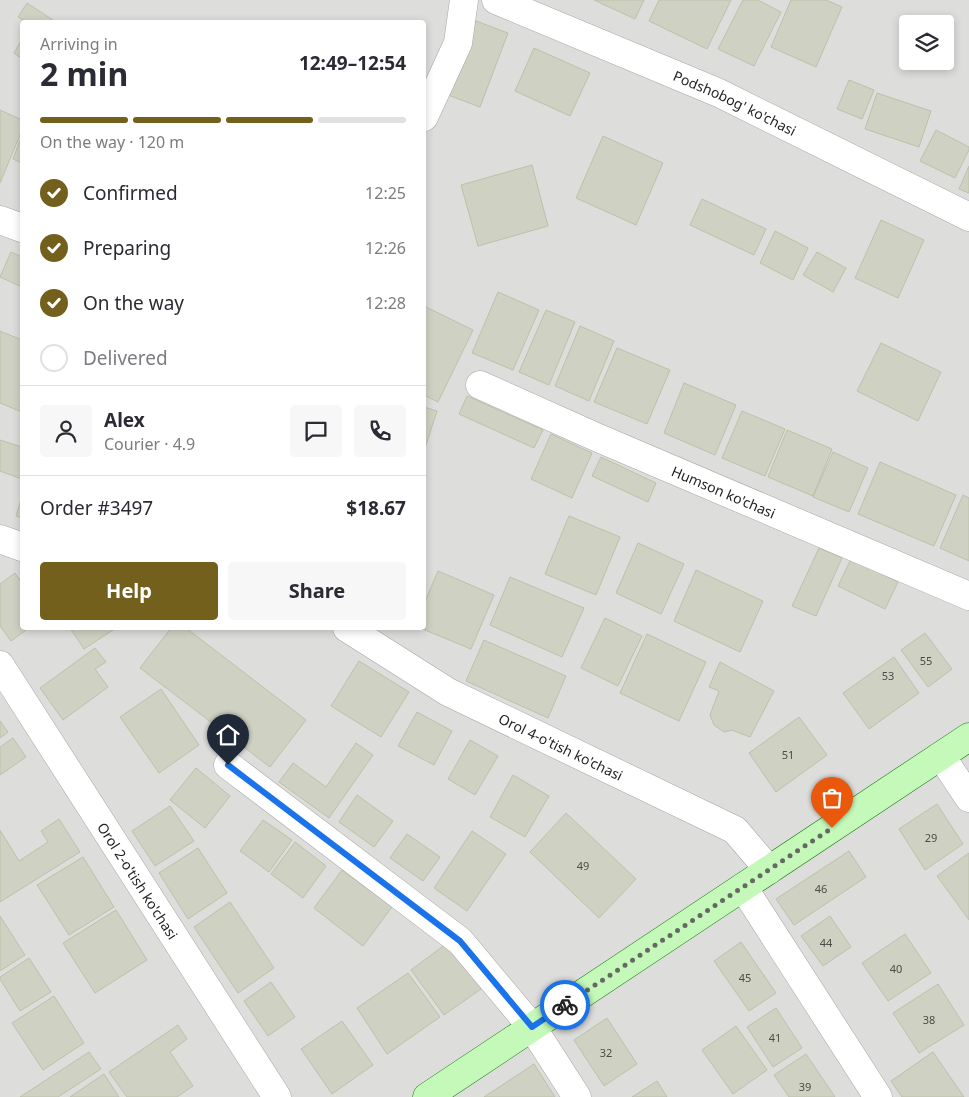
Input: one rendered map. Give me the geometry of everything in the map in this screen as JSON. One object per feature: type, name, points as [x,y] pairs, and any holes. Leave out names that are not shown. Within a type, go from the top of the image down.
[{"type":"street","points":[[426,113],[458,43],[464,0]]},
{"type":"street","name":"Podshobog' ko'chasi","points":[[496,0],[719,93],[969,217]]},
{"type":"street","points":[[0,220],[20,227]]},
{"type":"street","name":"Humson ko'chasi","points":[[480,385],[596,437],[969,596]]},
{"type":"street","points":[[0,539],[20,546]]},
{"type":"street","name":"Orol 4-o'tish ko'chasi","points":[[350,630],[448,692],[735,830],[769,870]]},
{"type":"street","name":"Orol 2-o'tish ko'chasi","points":[[0,665],[277,1097]]},
{"type":"street","points":[[427,1097],[969,737]]},
{"type":"street","points":[[941,756],[969,798]]},
{"type":"street","points":[[228,765],[460,941],[532,1027],[577,1097]]},
{"type":"street","points":[[743,887],[878,1097]]},
{"type":"shaded area","points":[[0,0],[969,0],[969,1097],[0,1097]]},
{"type":"building","points":[[594,0],[644,0],[635,19]]},
{"type":"building","points":[[659,0],[731,0],[707,49],[649,21]]},
{"type":"building","points":[[743,0],[758,0],[781,12],[754,66],[718,49]]},
{"type":"building","points":[[791,0],[826,0],[842,7],[816,67],[771,47]]},
{"type":"building","points":[[27,3],[53,20],[23,20],[18,17]]},
{"type":"building","points":[[476,21],[508,33],[480,107],[448,95]]},
{"type":"building","points":[[20,42],[20,58],[14,53]]},
{"type":"building","points":[[534,48],[590,73],[570,116],[515,91]]},
{"type":"building","points":[[849,80],[874,90],[862,119],[837,109]]},
{"type":"building","points":[[877,93],[931,111],[919,147],[865,129]]},
{"type":"building","points":[[0,110],[20,119],[20,135],[0,183]]},
{"type":"building","points":[[936,130],[969,147],[955,178],[920,161]]},
{"type":"building","points":[[603,136],[663,163],[636,225],[576,198]]},
{"type":"building","points":[[20,140],[20,162],[13,159]]},
{"type":"building","points":[[532,165],[548,226],[478,246],[461,185]]},
{"type":"building","points":[[969,166],[969,193],[959,189]]},
{"type":"building","points":[[702,199],[766,229],[754,255],[690,225]]},
{"type":"building","points":[[881,220],[924,240],[898,298],[855,278]]},
{"type":"building","points":[[775,231],[808,248],[793,280],[760,263]]},
{"type":"building","points":[[11,252],[20,256],[20,286],[0,277]]},
{"type":"building","points":[[817,252],[846,268],[833,292],[803,275]]},
{"type":"building","points":[[498,292],[539,310],[513,370],[472,353]]},
{"type":"building","points":[[426,307],[473,330],[438,402],[426,396]]},
{"type":"building","points":[[546,310],[575,322],[549,385],[519,372]]},
{"type":"building","points":[[580,326],[614,341],[589,401],[555,386]]},
{"type":"building","points":[[0,331],[20,339],[20,411],[0,403]]},
{"type":"building","points":[[881,343],[941,372],[918,421],[857,391]]},
{"type":"building","points":[[617,348],[670,370],[647,424],[594,402]]},
{"type":"building","points":[[684,383],[736,405],[715,455],[664,433]]},
{"type":"building","points":[[467,396],[543,430],[534,448],[459,414]]},
{"type":"building","points":[[426,408],[437,411],[426,445]]},
{"type":"building","points":[[742,411],[785,429],[765,476],[722,458]]},
{"type":"building","points":[[787,430],[832,449],[813,496],[768,477]]},
{"type":"building","points":[[551,434],[592,453],[572,498],[531,479]]},
{"type":"building","points":[[0,440],[20,446],[20,478],[0,471]]},
{"type":"building","points":[[833,452],[868,468],[849,512],[813,497]]},
{"type":"building","points":[[601,457],[656,483],[648,502],[592,476]]},
{"type":"building","points":[[880,462],[956,495],[934,546],[858,514]]},
{"type":"building","points":[[963,495],[969,498],[969,561],[940,548]]},
{"type":"building","points":[[20,503],[20,517],[16,516]]},
{"type":"building","points":[[569,516],[620,537],[596,595],[545,574]]},
{"type":"building","points":[[638,543],[684,564],[661,614],[616,593]]},
{"type":"building","points":[[819,548],[842,558],[816,616],[792,606]]},
{"type":"building","points":[[851,559],[898,582],[885,609],[838,586]]},
{"type":"building","points":[[696,570],[763,601],[740,652],[674,621]]},
{"type":"building","points":[[438,571],[494,595],[471,649],[425,630],[426,599]]},
{"type":"building","points":[[15,573],[20,580],[20,630],[26,630],[11,641],[0,626],[0,584]]},
{"type":"building","points":[[510,577],[584,608],[562,657],[490,625]]},
{"type":"building","points":[[605,618],[642,636],[618,686],[581,668]]},
{"type":"building","points":[[71,630],[113,630],[84,649]]},
{"type":"building","points":[[169,630],[189,630],[306,720],[270,767],[140,668]]},
{"type":"building","points":[[925,633],[952,669],[928,687],[901,650]]},
{"type":"building","points":[[647,634],[706,662],[679,721],[620,693]]},
{"type":"building","points":[[484,640],[566,676],[548,718],[466,681]]},
{"type":"building","points":[[95,648],[106,662],[95,669],[108,687],[63,720],[40,688]]},
{"type":"building","points":[[894,657],[919,693],[869,729],[843,693]]},
{"type":"building","points":[[359,661],[409,692],[381,737],[331,706]]},
{"type":"building","points":[[720,662],[774,691],[750,737],[732,730],[724,732],[714,725],[710,715],[719,691],[709,687]]},
{"type":"building","points":[[161,689],[199,745],[159,773],[120,717]]},
{"type":"building","points":[[417,712],[452,731],[434,765],[398,746]]},
{"type":"building","points":[[799,717],[827,755],[776,792],[749,753]]},
{"type":"building","points":[[0,721],[8,732],[0,738]]},
{"type":"building","points":[[13,738],[26,757],[0,775],[0,747]]},
{"type":"building","points":[[470,740],[498,756],[475,795],[448,779]]},
{"type":"building","points":[[356,743],[373,755],[329,818],[279,782],[293,763],[326,787]]},
{"type":"building","points":[[196,768],[230,796],[205,828],[170,800]]},
{"type":"building","points":[[513,775],[549,796],[525,837],[490,817]]},
{"type":"building","points":[[357,795],[393,821],[374,847],[339,822]]},
{"type":"building","points":[[937,804],[963,844],[925,870],[899,829]]},
{"type":"building","points":[[170,806],[194,841],[155,866],[132,831]]},
{"type":"building","points":[[566,813],[636,879],[599,918],[530,852]]},
{"type":"building","points":[[59,819],[80,852],[0,902],[0,830],[19,861],[48,842],[41,831]]},
{"type":"building","points":[[263,820],[292,840],[269,872],[240,851]]},
{"type":"building","points":[[472,831],[506,854],[467,911],[434,888]]},
{"type":"building","points":[[407,834],[440,857],[423,881],[390,858]]},
{"type":"building","points":[[295,842],[326,866],[303,898],[271,874]]},
{"type":"building","points":[[198,848],[227,893],[188,919],[159,873]]},
{"type":"building","points":[[849,851],[866,877],[794,925],[776,899]]},
{"type":"building","points":[[969,853],[969,920],[937,876]]},
{"type":"building","points":[[83,857],[114,907],[69,935],[37,885]]},
{"type":"building","points":[[342,870],[392,907],[363,946],[314,908]]},
{"type":"building","points":[[230,902],[274,968],[238,993],[194,927]]},
{"type":"building","points":[[116,910],[147,960],[95,993],[63,943]]},
{"type":"building","points":[[0,916],[25,955],[0,971]]},
{"type":"building","points":[[830,916],[851,947],[823,966],[801,936]]},
{"type":"building","points":[[905,934],[931,973],[888,1001],[862,963]]},
{"type":"building","points":[[741,942],[776,993],[749,1011],[714,961]]},
{"type":"building","points":[[446,944],[484,987],[444,1015],[411,970]]},
{"type":"building","points":[[29,958],[51,992],[20,1011],[0,977]]},
{"type":"building","points":[[408,973],[440,1017],[387,1054],[357,1008]]},
{"type":"building","points":[[271,982],[295,1017],[268,1036],[244,1001]]},
{"type":"building","points":[[938,984],[964,1025],[919,1053],[893,1013]]},
{"type":"building","points":[[54,996],[84,1043],[43,1070],[12,1023]]},
{"type":"building","points":[[776,1008],[802,1048],[773,1067],[747,1027]]},
{"type":"building","points":[[607,1018],[637,1064],[604,1086],[574,1040]]},
{"type":"building","points":[[342,1021],[373,1065],[332,1094],[301,1049]]},
{"type":"building","points":[[178,1025],[187,1039],[170,1052],[193,1086],[177,1097],[127,1097],[109,1072]]},
{"type":"building","points":[[736,1026],[767,1070],[733,1094],[702,1050]]},
{"type":"building","points":[[89,1052],[101,1069],[58,1097],[20,1097]]},
{"type":"building","points":[[933,1052],[964,1097],[902,1097],[891,1081]]},
{"type":"building","points":[[806,1054],[835,1097],[789,1097],[774,1075]]},
{"type":"building","points":[[534,1064],[555,1097],[484,1097]]},
{"type":"building","points":[[104,1074],[119,1097],[70,1097]]},
{"type":"building","points":[[657,1081],[667,1097],[632,1097]]},
{"type":"way so far","points":[[565,1005],[832,828]]},
{"type":"route","points":[[228,765],[460,941],[532,1027],[565,1005]]}]
